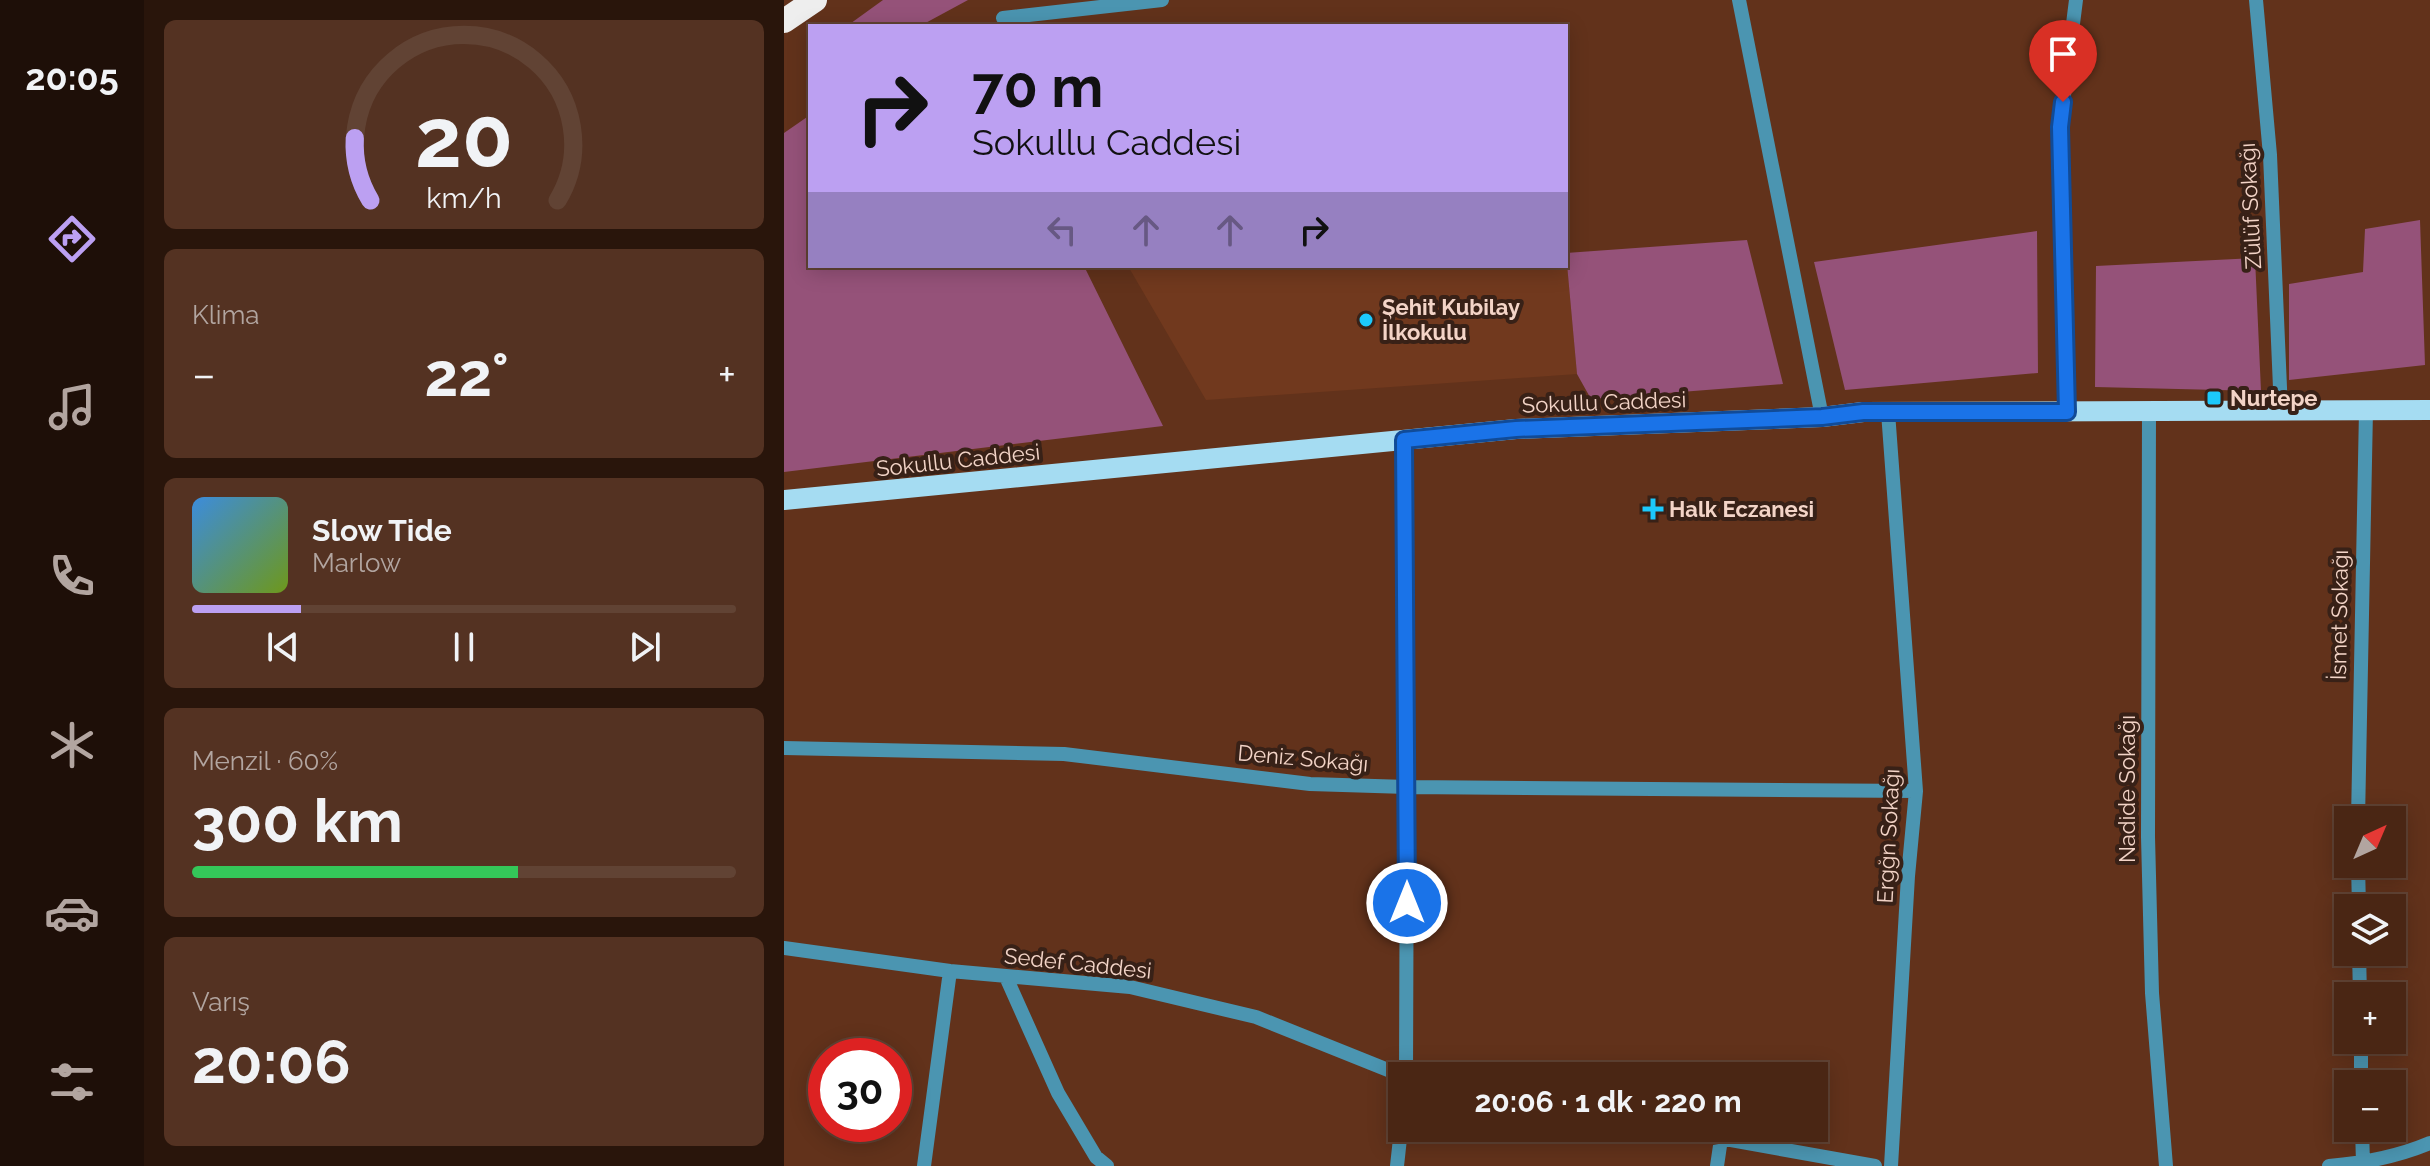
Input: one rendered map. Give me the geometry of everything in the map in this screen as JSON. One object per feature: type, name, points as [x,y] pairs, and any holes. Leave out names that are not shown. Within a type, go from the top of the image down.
[{"type":"highway","points":[[784,21],[815,0]]},
{"type":"main road","name":"Sokullu Caddesi","points":[[784,500],[1516,429],[1888,412],[2430,410]]},
{"type":"street","points":[[1003,18],[1162,0]]},
{"type":"street","points":[[1739,0],[1822,417]]},
{"type":"street","points":[[2067,412],[2060,127],[2076,0]]},
{"type":"street","name":"Zülüf Sokağı","points":[[2256,0],[2270,155],[2281,411]]},
{"type":"street","name":"İsmet Sokağı","points":[[2358,806],[2366,410]]},
{"type":"street","name":"Nadide Sokağı","points":[[2149,411],[2148,837],[2152,993],[2166,1166]]},
{"type":"street","name":"Ergğn Sokağı","points":[[1888,412],[1916,791],[1891,1166]]},
{"type":"street","points":[[1404,440],[1407,787],[1404,1062]]},
{"type":"street","name":"Deniz Sokağı","points":[[784,748],[1064,754],[1310,784],[1916,791]]},
{"type":"street","name":"Sedef Caddesi","points":[[784,948],[950,971],[1130,987],[1256,1017],[1388,1070]]},
{"type":"street","points":[[924,1166],[950,971]]},
{"type":"street","points":[[1006,977],[1058,1093],[1096,1157],[1107,1166]]},
{"type":"street","points":[[1397,1166],[1400,1142]]},
{"type":"street","points":[[1717,1166],[1721,1142]]},
{"type":"street","points":[[1738,1142],[1875,1166]]},
{"type":"street","points":[[2361,1165],[2362,1142]]},
{"type":"street","points":[[2329,1166],[2399,1161],[2430,1143]]},
{"type":"shaded area","points":[[883,0],[968,0],[924,24],[850,24]]},
{"type":"shaded area","points":[[808,116],[808,268],[1085,268],[1163,426],[784,472],[784,133]]},
{"type":"shaded area","points":[[2420,220],[2425,365],[2289,380],[2289,284],[2363,272],[2365,229]]},
{"type":"shaded area","points":[[2037,231],[2038,373],[1845,390],[1814,262]]},
{"type":"shaded area","points":[[1747,240],[1783,384],[1591,399],[1577,374],[1568,253]]},
{"type":"shaded area","points":[[2255,258],[2261,391],[2095,387],[2096,266]]},
{"type":"shaded area","name":"Şehit Kubilay İlkokulu","points":[[1129,268],[1568,268],[1577,374],[1206,400]]},
{"type":"place","name":"Şehit Kubilay İlkokulu","points":[[1366,320]]},
{"type":"place","name":"Nurtepe","points":[[2214,398]]},
{"type":"place","name":"Halk Eczanesi","points":[[1653,509]]},
{"type":"route","points":[[1407,903],[1404,440],[1516,429],[1822,417],[1863,412],[2067,412],[2060,127],[2063,102]]}]
